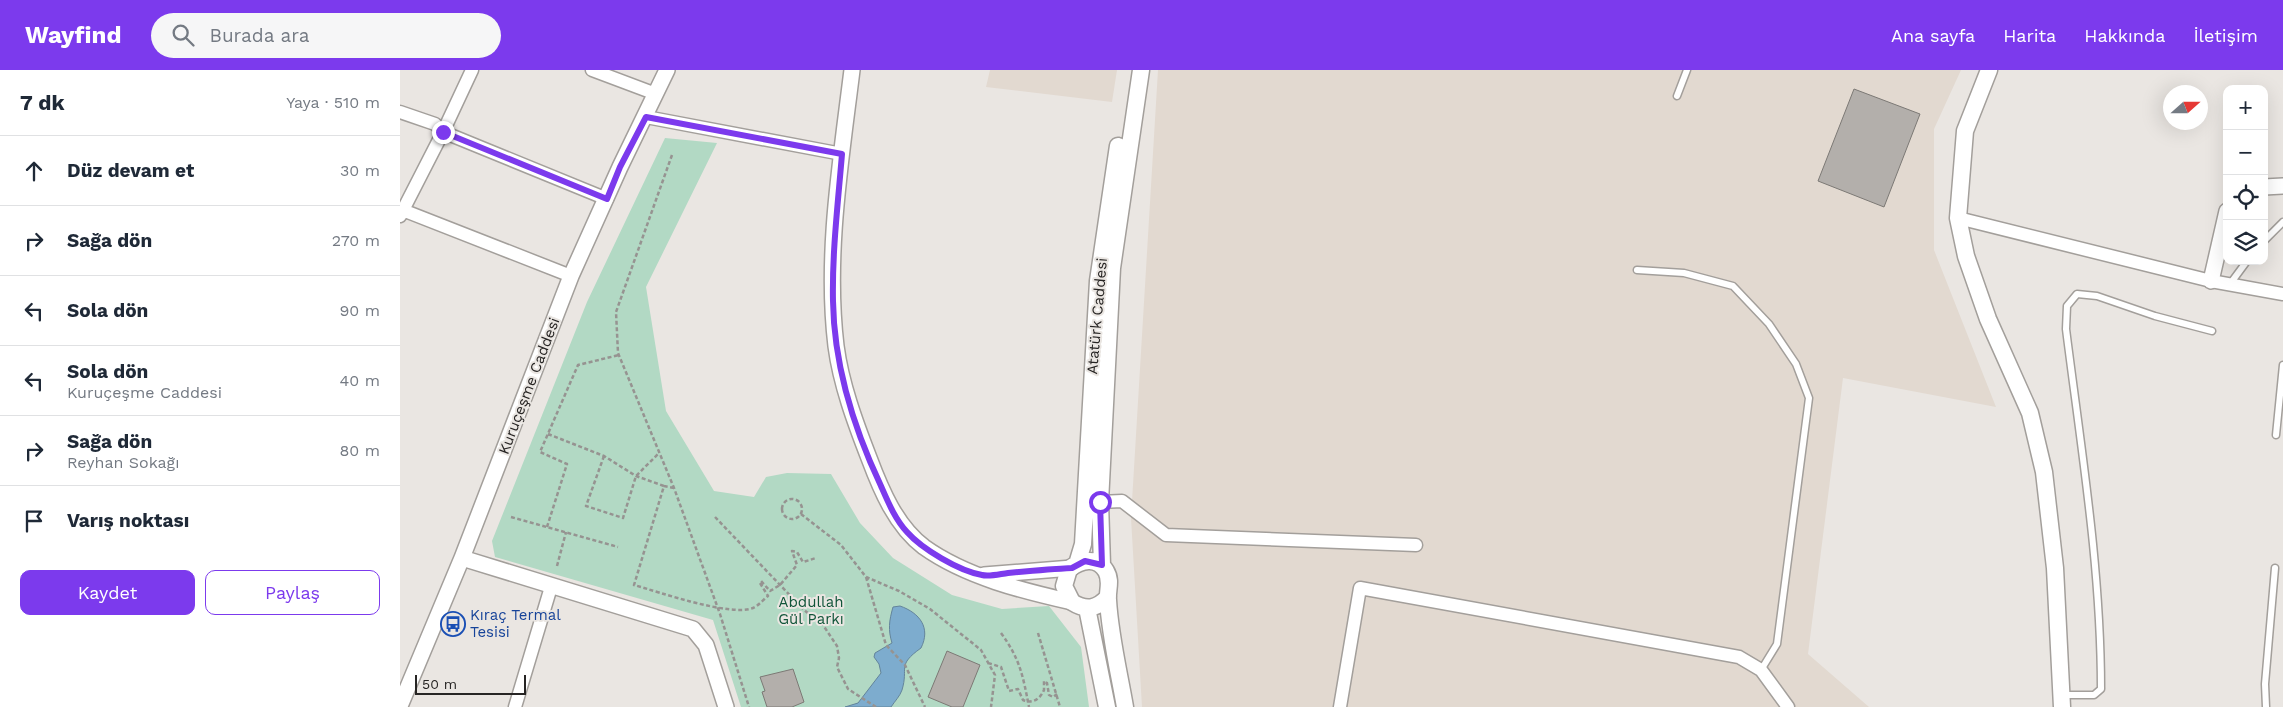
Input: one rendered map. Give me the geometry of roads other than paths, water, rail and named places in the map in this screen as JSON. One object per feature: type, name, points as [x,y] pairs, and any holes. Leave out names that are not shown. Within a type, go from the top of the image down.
[{"type":"main road","name":"Atatürk Caddesi","points":[[1074,566],[1082,544],[1098,281],[1130,70]]},
{"type":"main road","points":[[1125,707],[1112,637],[1108,597],[1110,581],[1102,565],[1100,502],[1112,268],[1141,70]]},
{"type":"main road","points":[[1989,70],[1965,131],[1958,218],[1966,256],[1988,319],[2030,413],[2044,472],[2055,568],[2062,701]]},
{"type":"main road","points":[[1102,565],[1085,561],[1074,566],[1065,577],[1064,586],[1080,605],[1107,707]]},
{"type":"main road","points":[[1080,605],[1095,607],[1108,597]]},
{"type":"street","points":[[472,70],[443,132],[401,212],[571,276]]},
{"type":"street","points":[[592,70],[656,94]]},
{"type":"street","name":"Kuruçeşme Caddesi","points":[[400,706],[462,558],[571,276],[620,167],[646,117],[667,70]]},
{"type":"street","points":[[852,70],[834,244],[833,302],[840,370],[856,425],[891,508],[907,532],[924,547],[941,557],[1000,584],[1080,605]]},
{"type":"street","points":[[400,112],[435,124],[443,132],[607,199]]},
{"type":"street","points":[[646,117],[842,154]]},
{"type":"street","points":[[2268,187],[2283,186]]},
{"type":"street","points":[[1958,218],[2211,281],[2283,294]]},
{"type":"street","points":[[2211,281],[2225,220]]},
{"type":"street","points":[[1100,502],[1122,501],[1166,534],[1416,544]]},
{"type":"street","points":[[462,558],[551,587],[693,629],[706,645],[726,707]]},
{"type":"street","points":[[982,576],[1074,566]]},
{"type":"street","points":[[515,707],[551,587]]},
{"type":"street","points":[[1340,707],[1360,588],[1739,657],[1761,670],[1788,707]]},
{"type":"lane","points":[[1677,96],[1687,70]]},
{"type":"lane","points":[[2268,237],[2283,222]]},
{"type":"lane","points":[[2230,285],[2244,265]]},
{"type":"lane","points":[[1637,270],[1684,273],[1732,286],[1769,324],[1796,364],[1809,398],[1777,644],[1761,670]]},
{"type":"lane","points":[[2062,701],[2094,695],[2101,689],[2101,633],[2090,511],[2066,329],[2067,306],[2077,294],[2098,296],[2155,316],[2212,331]]},
{"type":"lane","points":[[2276,435],[2283,365]]},
{"type":"lane","points":[[2266,707],[2264,684],[2275,568]]},
{"type":"water","points":[[900,606],[918,617],[922,622],[925,634],[921,648],[906,663],[904,682],[900,694],[891,707],[845,707],[858,703],[881,673],[879,664],[874,657],[875,653],[892,643],[890,630],[893,607]]},
{"type":"place","name":"Kıraç Termal Tesisi","points":[[453,624]]},
{"type":"park label","name":"Abdullah Gül Parkı","points":[[811,610]]}]
